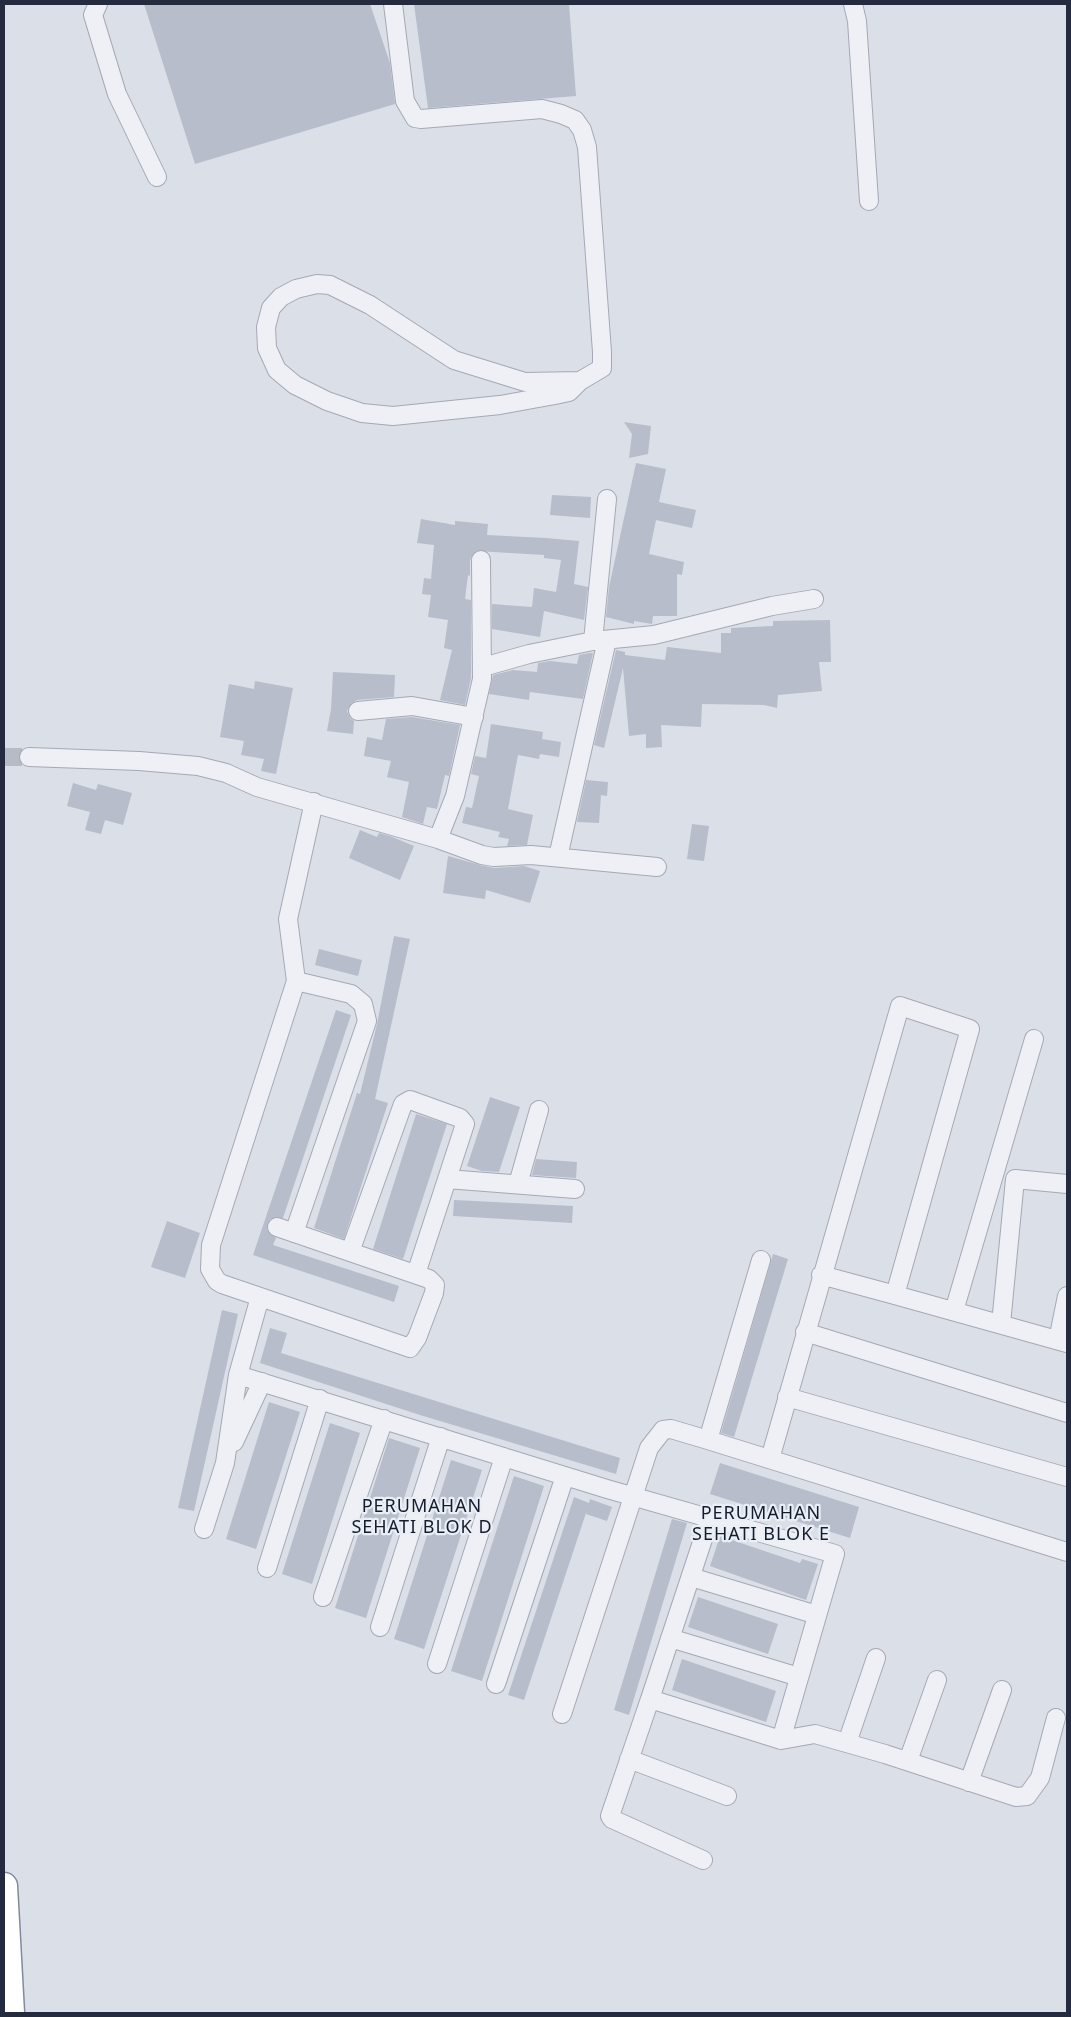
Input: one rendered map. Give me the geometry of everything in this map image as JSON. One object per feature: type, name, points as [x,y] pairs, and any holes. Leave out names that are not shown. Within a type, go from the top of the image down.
[{"type":"highway","points":[[4,1886],[10,2013]]},
{"type":"street","points":[[98,4],[93,15],[118,94],[157,177]]},
{"type":"street","points":[[393,4],[405,101],[415,118],[542,109],[575,120],[582,130],[587,147],[602,368],[568,392],[500,405],[393,416],[362,413],[327,402],[295,385],[277,370],[267,348],[266,327],[271,308],[281,297],[296,289],[317,284],[330,285],[370,306],[454,360],[525,382],[580,382]]},
{"type":"street","points":[[857,9],[869,201]]},
{"type":"street","points":[[558,857],[600,641],[607,499]]},
{"type":"street","points":[[438,839],[455,796],[474,717],[483,667],[482,560]]},
{"type":"street","points":[[483,667],[529,654],[600,641],[654,635],[772,606],[814,600]]},
{"type":"street","points":[[358,711],[412,706],[474,717]]},
{"type":"street","points":[[29,757],[140,761],[198,766],[226,773],[257,787],[438,839],[488,857],[531,855],[657,867]]},
{"type":"street","points":[[277,1227],[429,1279],[434,1285],[434,1293],[417,1338],[410,1348],[216,1281],[210,1269],[210,1253],[296,981],[288,919],[314,802]]},
{"type":"street","points":[[294,1233],[367,1021],[363,1004],[351,994],[296,981]]},
{"type":"street","points":[[770,1459],[821,1275],[900,1006],[970,1029],[895,1295]]},
{"type":"street","points":[[954,1311],[1034,1039]]},
{"type":"street","points":[[350,1252],[406,1101],[410,1100],[464,1120],[465,1124],[416,1274]]},
{"type":"street","points":[[518,1184],[539,1110]]},
{"type":"street","points":[[994,1177],[1067,1184]]},
{"type":"street","points":[[447,1179],[575,1189]]},
{"type":"street","points":[[1000,1324],[1015,1179]]},
{"type":"street","points":[[708,1440],[761,1260]]},
{"type":"street","points":[[821,1275],[1063,1341],[1067,1296]]},
{"type":"street","points":[[225,1463],[238,1375],[260,1297]]},
{"type":"street","points":[[805,1332],[1067,1413]]},
{"type":"street","points":[[238,1375],[633,1497],[835,1554],[781,1740]]},
{"type":"street","points":[[204,1529],[225,1463],[262,1382]]},
{"type":"street","points":[[787,1397],[1067,1477]]},
{"type":"street","points":[[267,1568],[320,1399]]},
{"type":"street","points":[[324,1596],[384,1419]]},
{"type":"street","points":[[562,1714],[649,1448],[663,1430],[671,1429],[708,1440],[1067,1552]]},
{"type":"street","points":[[380,1627],[441,1437]]},
{"type":"street","points":[[436,1664],[504,1457]]},
{"type":"street","points":[[496,1684],[565,1476]]},
{"type":"street","points":[[704,1860],[611,1817],[610,1811],[650,1699],[710,1518]]},
{"type":"street","points":[[691,1577],[817,1615]]},
{"type":"street","points":[[670,1638],[799,1677]]},
{"type":"street","points":[[848,1743],[876,1658]]},
{"type":"street","points":[[908,1761],[937,1680]]},
{"type":"street","points":[[969,1782],[1002,1690]]},
{"type":"street","points":[[650,1699],[781,1740],[815,1734],[908,1761],[1016,1797],[1027,1796],[1040,1778],[1056,1718]]},
{"type":"street","points":[[629,1759],[727,1796]]},
{"type":"building","points":[[144,4],[370,4],[390,63],[395,104],[195,164]]},
{"type":"building","points":[[414,4],[569,4],[576,96],[428,108]]},
{"type":"building","points":[[624,422],[651,426],[648,454],[629,458],[632,434]]},
{"type":"building","points":[[636,463],[666,469],[659,502],[696,510],[692,528],[656,520],[649,554],[684,562],[682,575],[677,574],[677,616],[653,616],[652,624],[634,621],[634,624],[606,617],[609,587]]},
{"type":"building","points":[[552,495],[591,497],[590,518],[550,515]]},
{"type":"building","points":[[421,519],[455,525],[455,521],[488,524],[487,535],[579,541],[574,584],[588,587],[584,620],[544,611],[540,637],[492,629],[492,604],[532,607],[534,588],[556,592],[561,560],[544,558],[544,555],[476,551],[470,560],[470,576],[468,575],[465,599],[471,600],[471,678],[465,705],[440,700],[452,650],[444,648],[448,620],[428,617],[431,595],[422,594],[424,578],[431,579],[434,545],[417,543]]},
{"type":"building","points":[[830,620],[831,662],[819,662],[822,691],[778,695],[777,708],[764,705],[702,704],[701,727],[661,725],[662,747],[646,748],[646,734],[629,736],[623,668],[604,748],[594,745],[616,650],[625,652],[625,655],[665,660],[667,647],[721,653],[721,633],[731,633],[731,628],[773,626],[773,621]]},
{"type":"building","points":[[593,653],[583,699],[530,692],[529,700],[489,694],[493,675],[513,670],[537,672],[538,663],[550,661],[577,664],[579,655]]},
{"type":"building","points":[[333,672],[395,675],[394,697],[357,700],[352,703],[347,711],[350,718],[354,721],[353,734],[327,731],[331,709]]},
{"type":"building","points":[[255,681],[293,688],[276,774],[261,771],[264,759],[241,755],[244,741],[220,737],[229,684],[254,689]]},
{"type":"building","points":[[412,717],[460,725],[449,776],[445,775],[437,809],[427,807],[423,824],[402,817],[409,782],[387,777],[391,761],[364,756],[367,737],[382,740],[386,719]]},
{"type":"building","points":[[491,724],[543,732],[542,739],[561,742],[559,757],[540,754],[539,759],[518,755],[508,809],[533,815],[527,845],[507,846],[509,839],[498,837],[500,832],[462,823],[466,807],[472,808],[479,776],[471,774],[475,756],[486,758]]},
{"type":"building","points":[[586,780],[608,782],[607,796],[601,795],[599,823],[577,822]]},
{"type":"building","points":[[73,783],[96,790],[98,784],[132,793],[123,825],[105,820],[101,834],[85,830],[90,812],[67,806]]},
{"type":"building","points":[[692,824],[709,826],[704,861],[687,859]]},
{"type":"building","points":[[360,830],[377,837],[379,833],[390,836],[414,846],[400,880],[349,858]]},
{"type":"building","points":[[448,856],[494,868],[524,866],[540,871],[530,903],[486,890],[485,899],[443,893]]},
{"type":"building","points":[[394,936],[410,939],[375,1099],[388,1103],[344,1239],[314,1228],[357,1093],[360,1094],[377,1024]]},
{"type":"building","points":[[319,949],[362,960],[358,976],[315,965]]},
{"type":"building","points":[[336,1010],[351,1015],[283,1218],[270,1219],[267,1230],[276,1238],[273,1245],[399,1286],[394,1302],[253,1255]]},
{"type":"building","points":[[490,1097],[520,1107],[499,1172],[482,1171],[467,1166]]},
{"type":"building","points":[[416,1114],[447,1124],[403,1259],[373,1249]]},
{"type":"building","points":[[536,1159],[577,1162],[576,1178],[532,1175]]},
{"type":"building","points":[[454,1200],[573,1206],[572,1223],[453,1216]]},
{"type":"building","points":[[167,1221],[200,1233],[185,1278],[151,1267]]},
{"type":"building","points":[[773,1254],[788,1259],[734,1437],[721,1433]]},
{"type":"building","points":[[222,1310],[238,1314],[194,1511],[178,1508]]},
{"type":"building","points":[[270,1328],[287,1333],[281,1353],[620,1458],[616,1474],[420,1415],[260,1363]]},
{"type":"building","points":[[269,1402],[300,1412],[256,1549],[226,1539]]},
{"type":"building","points":[[330,1423],[360,1433],[312,1584],[282,1574]]},
{"type":"building","points":[[389,1438],[420,1448],[366,1618],[335,1608]]},
{"type":"building","points":[[451,1460],[482,1470],[424,1649],[394,1639]]},
{"type":"building","points":[[720,1463],[859,1507],[850,1538],[710,1494]]},
{"type":"building","points":[[514,1476],[544,1486],[482,1681],[451,1671]]},
{"type":"building","points":[[574,1497],[589,1503],[590,1499],[612,1507],[607,1521],[586,1514],[587,1510],[524,1700],[508,1695]]},
{"type":"building","points":[[672,1519],[687,1523],[629,1715],[614,1710]]},
{"type":"building","points":[[720,1536],[800,1563],[802,1559],[818,1564],[806,1600],[710,1566]]},
{"type":"building","points":[[698,1597],[778,1624],[768,1654],[688,1627]]},
{"type":"building","points":[[682,1659],[776,1691],[766,1722],[672,1690]]},
{"type":"tunnel","points":[[4,757],[29,757]]},
{"type":"district","name":"PERUMAHAN SEHATI BLOK D","points":[[422,1517]]},
{"type":"district","name":"PERUMAHAN SEHATI BLOK E","points":[[761,1524]]}]
